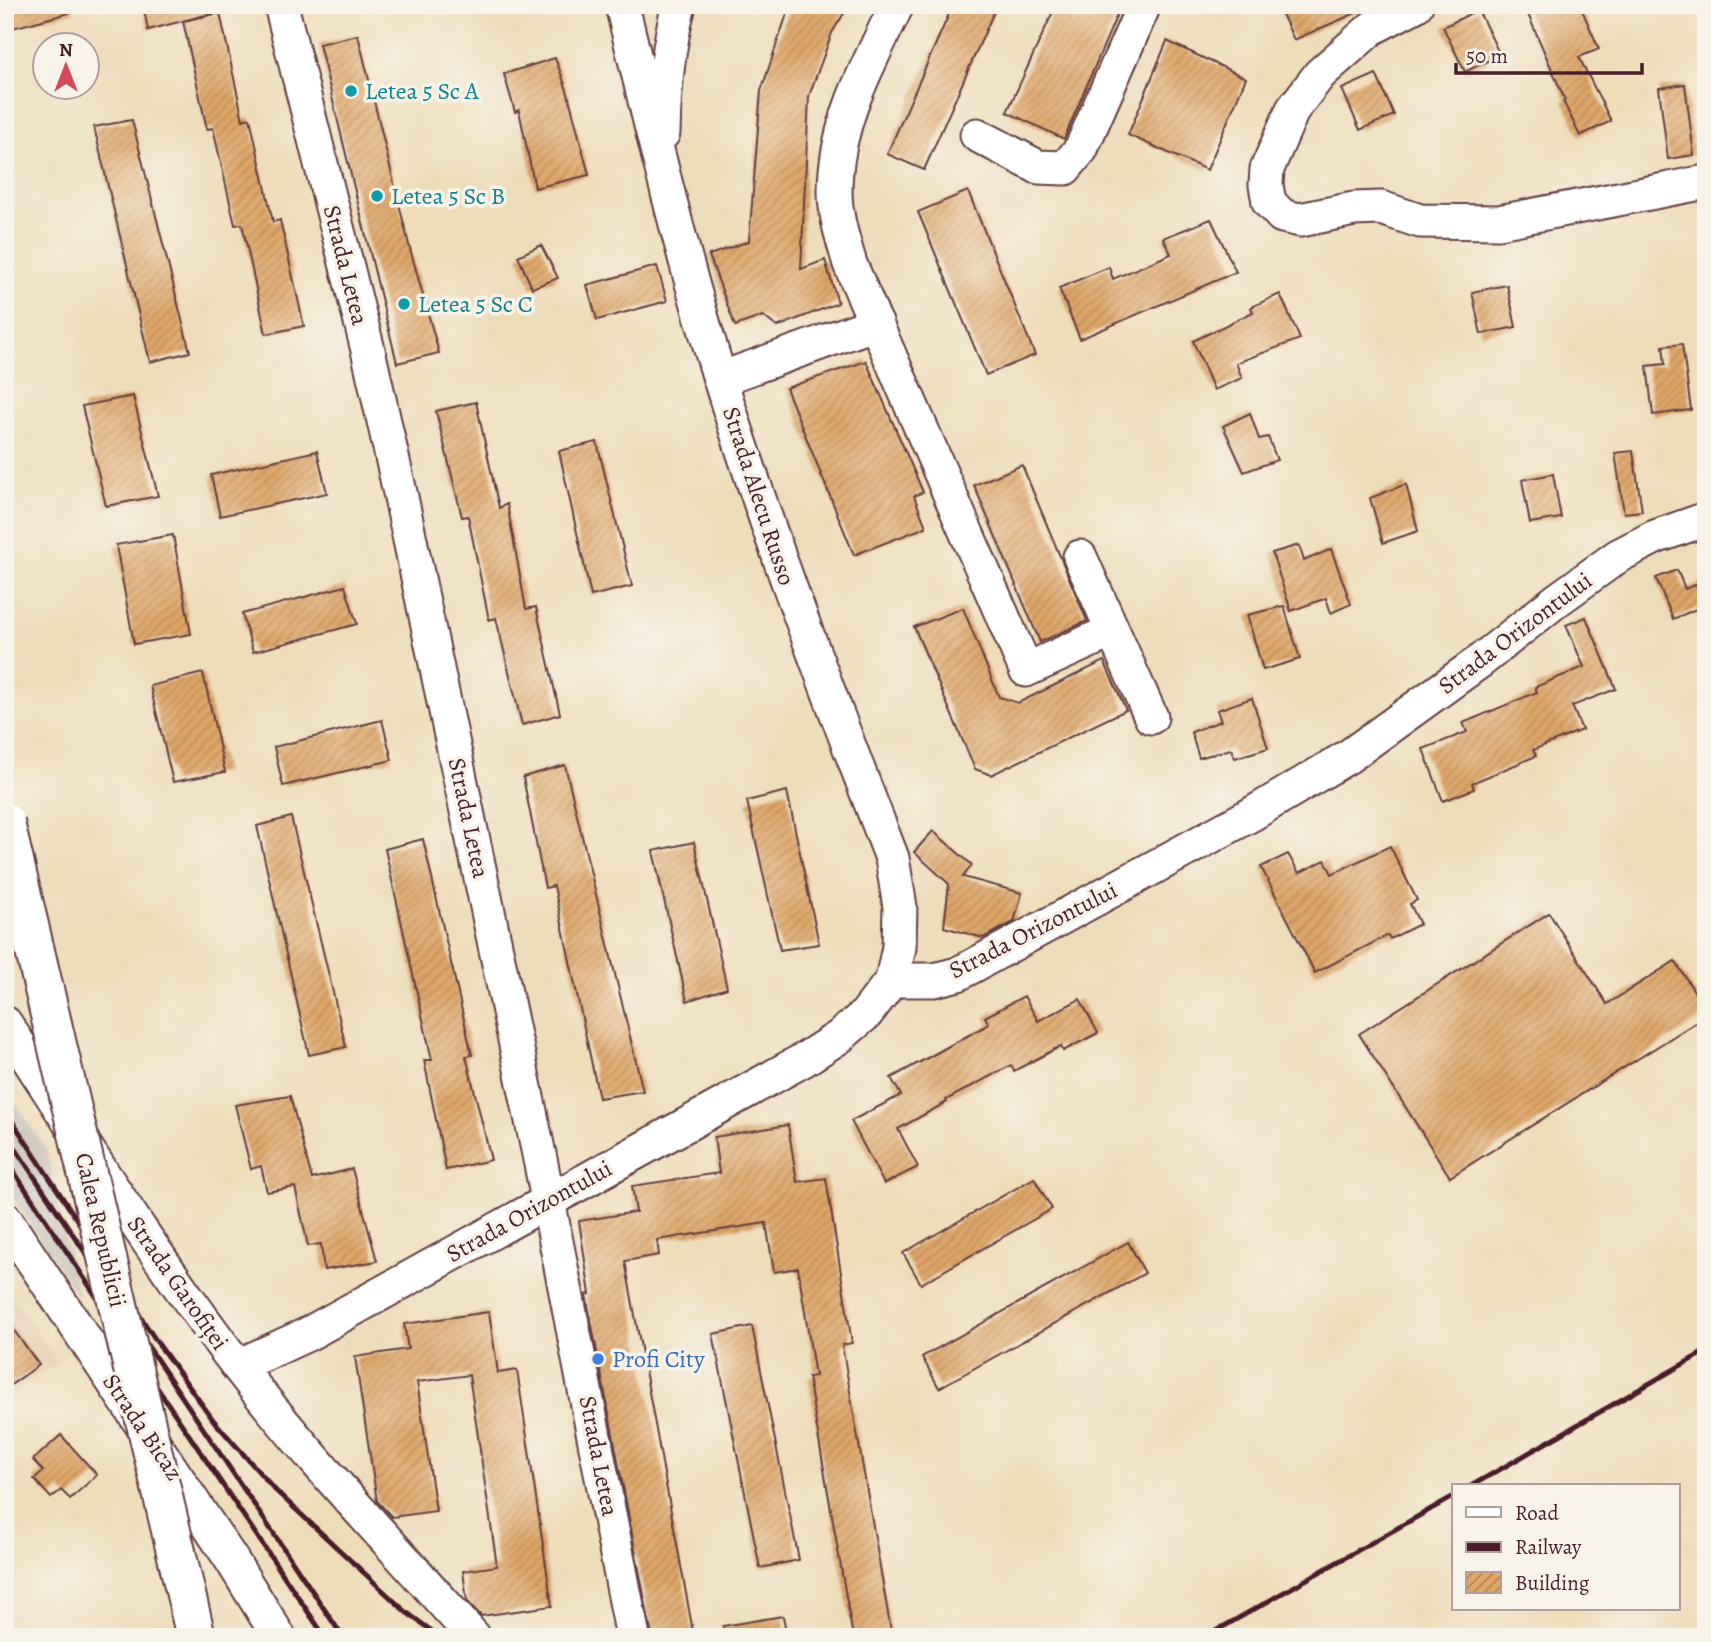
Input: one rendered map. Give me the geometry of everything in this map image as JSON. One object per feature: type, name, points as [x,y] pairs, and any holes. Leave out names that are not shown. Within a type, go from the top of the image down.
[{"type":"main road","name":"Calea Republicii","points":[[5,823],[196,1637]]},
{"type":"street","name":"Strada Letea","points":[[281,5],[379,396],[548,1200],[633,1637]]},
{"type":"street","name":"Strada Alecu Russo","points":[[622,5],[663,177],[720,379],[782,569],[892,858],[901,907],[899,947],[892,980]]},
{"type":"street","points":[[663,177],[663,107],[672,31],[679,5]]},
{"type":"street","points":[[897,5],[847,112],[838,152],[835,192],[840,228],[850,264],[1026,670],[1112,631]]},
{"type":"street","points":[[977,135],[1038,167],[1065,168],[1081,149],[1144,5]]},
{"type":"street","points":[[1416,5],[1372,28],[1320,75],[1293,109],[1268,169],[1266,185],[1269,202],[1282,216],[1300,220],[1354,209],[1381,208],[1420,221],[1499,222],[1706,181]]},
{"type":"street","points":[[720,379],[876,323]]},
{"type":"street","name":"Strada Orizontului","points":[[238,1366],[308,1334],[805,1059],[839,1037],[866,1014],[892,980],[934,980],[958,974],[1252,814],[1349,756],[1479,662],[1618,556],[1655,537],[1706,519]]},
{"type":"street","points":[[1080,557],[1151,717]]},
{"type":"street","name":"Strada Garofiței","points":[[5,1023],[150,1246],[238,1366]]},
{"type":"street","name":"Strada Bicaz","points":[[5,1219],[231,1559],[279,1637]]},
{"type":"street","points":[[238,1366],[474,1637]]},
{"type":"shaded area","points":[[5,1088],[47,1151],[79,1299],[5,1186]]},
{"type":"shaded area","points":[[5,1283],[57,1363],[5,1396]]},
{"type":"building","points":[[5,5],[72,5],[73,12],[5,30]]},
{"type":"building","points":[[143,5],[216,5],[217,12],[148,30]]},
{"type":"building","points":[[790,5],[849,5],[832,33],[809,96],[801,269],[825,260],[838,303],[777,327],[763,316],[735,326],[709,255],[749,241],[761,91]]},
{"type":"building","points":[[953,5],[997,5],[924,170],[887,154]]},
{"type":"building","points":[[1056,5],[1121,5],[1064,139],[1007,112]]},
{"type":"building","points":[[1278,5],[1374,5],[1294,40]]},
{"type":"building","points":[[1524,5],[1580,5],[1599,49],[1579,57],[1611,121],[1580,136]]},
{"type":"building","points":[[1478,10],[1500,55],[1465,72],[1443,27]]},
{"type":"building","points":[[220,13],[243,120],[250,118],[273,222],[280,220],[304,326],[266,334],[242,224],[235,225],[213,128],[207,129],[183,21]]},
{"type":"building","points":[[358,35],[409,245],[439,353],[397,363],[319,44]]},
{"type":"building","points":[[1167,41],[1246,78],[1207,170],[1128,135]]},
{"type":"building","points":[[555,58],[567,90],[589,175],[535,188],[519,110],[515,112],[504,74]]},
{"type":"building","points":[[1376,74],[1394,115],[1360,130],[1342,89]]},
{"type":"building","points":[[1685,84],[1694,155],[1668,159],[1659,88]]},
{"type":"building","points":[[132,120],[190,352],[150,362],[94,127]]},
{"type":"building","points":[[968,191],[1035,355],[986,375],[918,212]]},
{"type":"building","points":[[1211,219],[1236,272],[1080,339],[1059,288],[1109,267],[1113,279],[1171,254],[1163,238]]},
{"type":"building","points":[[541,245],[558,278],[532,288],[518,256]]},
{"type":"building","points":[[657,266],[667,301],[597,320],[587,285]]},
{"type":"building","points":[[1507,285],[1516,327],[1481,334],[1472,292]]},
{"type":"building","points":[[1280,294],[1300,339],[1236,363],[1242,378],[1214,390],[1193,341],[1253,312],[1251,307]]},
{"type":"building","points":[[1682,344],[1691,410],[1653,415],[1647,366],[1665,364],[1663,346]]},
{"type":"building","points":[[866,361],[923,492],[914,496],[926,527],[854,555],[786,388]]},
{"type":"building","points":[[133,396],[158,496],[106,506],[82,406]]},
{"type":"building","points":[[476,402],[499,508],[507,504],[526,609],[536,607],[560,714],[522,725],[496,618],[489,620],[468,516],[462,517],[436,411]]},
{"type":"building","points":[[1250,413],[1259,439],[1268,437],[1277,460],[1244,472],[1223,426]]},
{"type":"building","points":[[597,442],[632,586],[591,596],[559,451]]},
{"type":"building","points":[[317,451],[327,493],[220,516],[211,475]]},
{"type":"building","points":[[1633,451],[1642,511],[1624,513],[1615,453]]},
{"type":"building","points":[[1022,465],[1087,621],[1040,642],[974,485]]},
{"type":"building","points":[[1553,474],[1561,518],[1530,523],[1522,480]]},
{"type":"building","points":[[1406,484],[1418,531],[1383,543],[1370,498]]},
{"type":"building","points":[[173,535],[191,634],[134,644],[116,545]]},
{"type":"building","points":[[1299,545],[1304,561],[1331,549],[1351,604],[1331,613],[1326,598],[1291,611],[1272,553]]},
{"type":"building","points":[[1677,570],[1685,589],[1706,581],[1706,605],[1673,619],[1656,578]]},
{"type":"building","points":[[345,586],[357,624],[253,652],[242,614]]},
{"type":"building","points":[[1284,606],[1300,659],[1263,670],[1247,615]]},
{"type":"building","points":[[963,608],[999,697],[1018,703],[1104,661],[1126,710],[991,775],[975,769],[914,627]]},
{"type":"building","points":[[1586,617],[1616,689],[1572,706],[1582,730],[1533,750],[1536,756],[1472,783],[1474,789],[1443,801],[1423,749],[1467,732],[1463,723],[1537,692],[1535,687],[1584,667],[1566,625]]},
{"type":"building","points":[[203,673],[225,772],[173,782],[150,686]]},
{"type":"building","points":[[1252,698],[1268,748],[1235,758],[1231,749],[1199,758],[1191,732],[1221,721],[1217,710]]},
{"type":"building","points":[[382,720],[392,760],[283,786],[274,747]]},
{"type":"building","points":[[565,765],[643,1091],[599,1098],[554,886],[545,888],[523,777]]},
{"type":"building","points":[[787,791],[819,944],[780,950],[747,801]]},
{"type":"building","points":[[291,817],[346,1047],[309,1055],[257,826]]},
{"type":"building","points":[[933,831],[972,865],[963,877],[1022,893],[1014,922],[983,938],[944,927],[949,884],[914,852]]},
{"type":"building","points":[[423,839],[472,1055],[466,1056],[491,1160],[446,1170],[424,1060],[432,1060],[385,849]]},
{"type":"building","points":[[694,842],[727,988],[687,1001],[653,851]]},
{"type":"building","points":[[1390,846],[1417,900],[1410,904],[1420,924],[1390,939],[1388,935],[1315,973],[1261,867],[1288,854],[1299,873],[1325,860],[1332,874]]},
{"type":"building","points":[[1549,913],[1607,1004],[1675,961],[1706,1010],[1706,1016],[1450,1177],[1359,1034]]},
{"type":"building","points":[[1024,996],[1038,1021],[1080,999],[1098,1033],[1063,1051],[1061,1046],[1014,1071],[1011,1065],[898,1129],[918,1167],[884,1184],[851,1121],[901,1095],[891,1078],[989,1024],[985,1017]]},
{"type":"building","points":[[290,1096],[312,1179],[352,1169],[377,1261],[324,1270],[321,1244],[308,1246],[295,1187],[267,1192],[261,1166],[251,1169],[235,1105]]},
{"type":"building","points":[[788,1125],[797,1182],[826,1178],[852,1343],[842,1345],[892,1637],[853,1637],[808,1377],[815,1376],[798,1268],[774,1272],[766,1223],[657,1240],[659,1255],[625,1261],[694,1637],[652,1637],[586,1295],[590,1294],[579,1221],[636,1212],[632,1186],[719,1173],[714,1137]]},
{"type":"building","points":[[1034,1178],[1052,1209],[921,1284],[903,1253]]},
{"type":"building","points":[[1128,1242],[1145,1273],[939,1388],[922,1357]]},
{"type":"building","points":[[489,1312],[498,1373],[517,1370],[552,1606],[481,1616],[467,1601],[463,1571],[497,1566],[469,1375],[417,1382],[436,1511],[392,1517],[377,1501],[355,1357],[408,1349],[404,1324]]},
{"type":"building","points":[[5,1318],[39,1365],[5,1389]]},
{"type":"building","points":[[752,1326],[799,1560],[760,1568],[713,1334]]},
{"type":"building","points":[[61,1435],[97,1475],[70,1499],[61,1490],[51,1498],[34,1479],[43,1471],[33,1460]]},
{"type":"building","points":[[783,1616],[787,1637],[724,1637],[723,1626]]},
{"type":"railway","points":[[5,1110],[159,1345],[214,1421],[275,1490],[406,1612],[440,1637]]},
{"type":"railway","points":[[5,1133],[343,1637]]},
{"type":"railway","points":[[5,1158],[325,1637]]},
{"type":"railway","points":[[1474,1484],[1706,1351]]},
{"type":"railway","points":[[1205,1637],[1452,1497]]},
{"type":"place","name":"Letea 5 Sc A","points":[[351,91]]},
{"type":"place","name":"Letea 5 Sc B","points":[[377,196]]},
{"type":"place","name":"Letea 5 Sc C","points":[[404,304]]},
{"type":"place","name":"Profi City","points":[[598,1359]]}]
